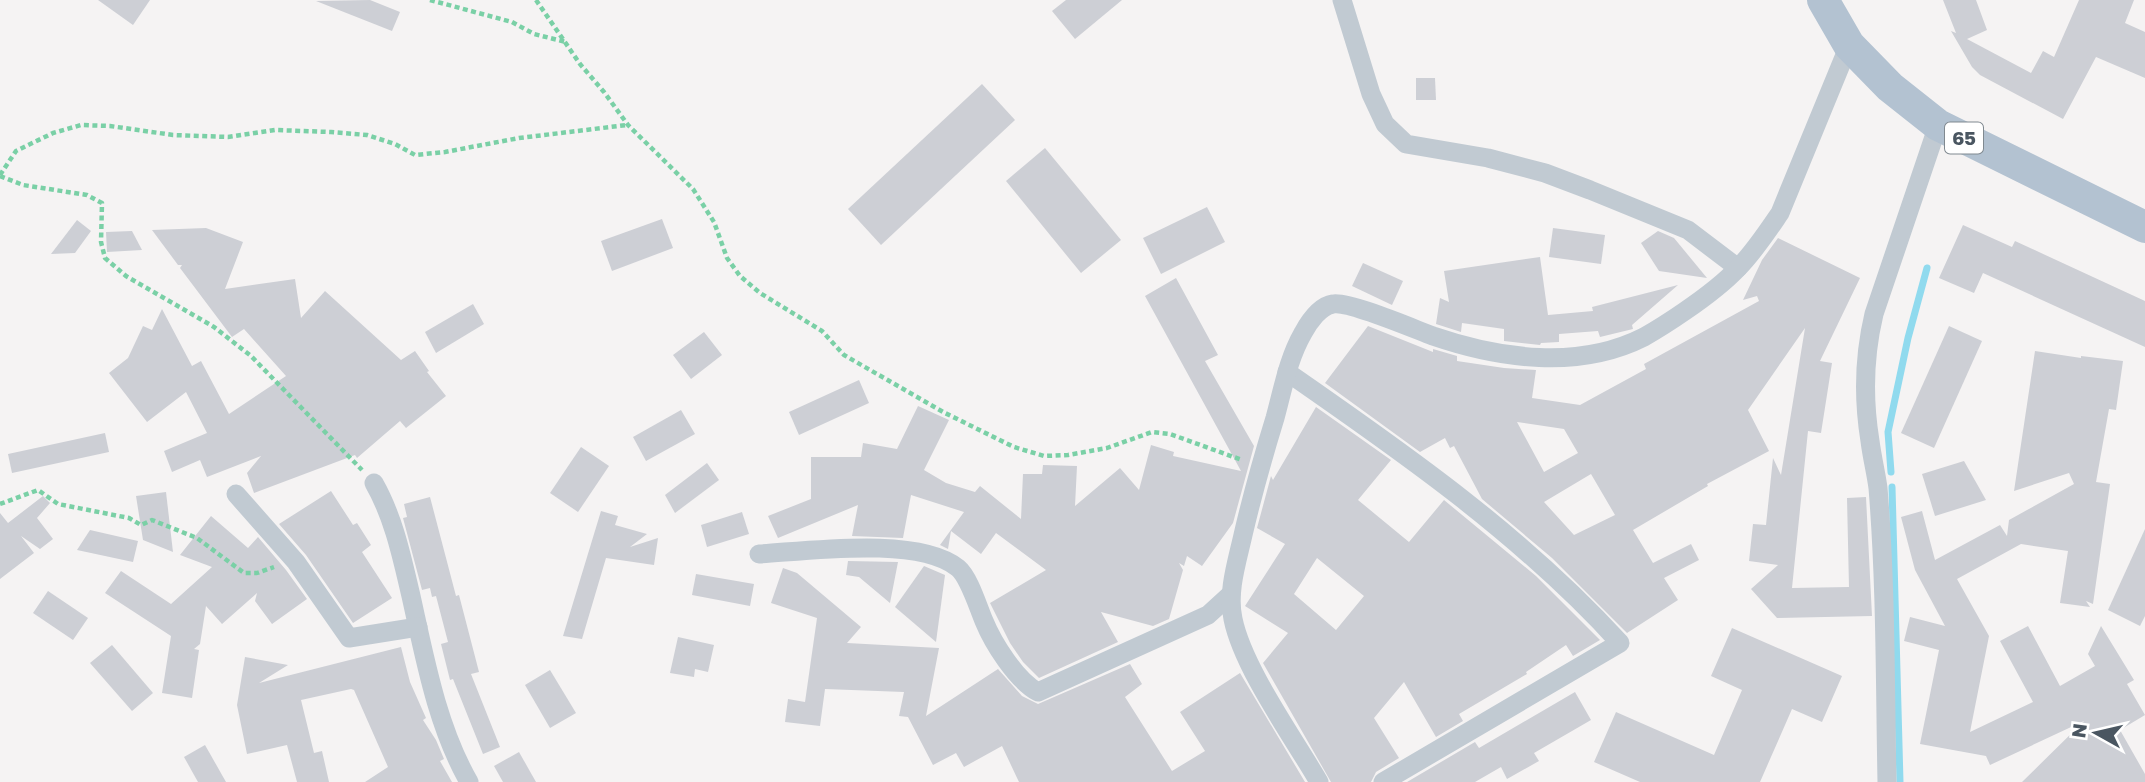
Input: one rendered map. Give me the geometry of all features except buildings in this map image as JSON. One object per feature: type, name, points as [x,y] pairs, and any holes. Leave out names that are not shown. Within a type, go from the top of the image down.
[{"type":"main road","name":"65","points":[[1823,0],[1849,45],[1890,87],[1938,125],[2145,227]]},
{"type":"street","points":[[1342,0],[1371,94],[1385,124],[1406,144],[1488,158],[1545,173],[1688,230],[1738,268]]},
{"type":"street","points":[[1320,782],[1257,677],[1233,619],[1231,594],[1259,466],[1287,372],[1303,332],[1317,313],[1333,304],[1357,308],[1476,348],[1514,356],[1569,357],[1612,349],[1644,337],[1709,294],[1738,268],[1780,213],[1849,45]]},
{"type":"street","points":[[1887,782],[1886,640],[1877,486],[1869,439],[1865,384],[1867,345],[1874,314],[1938,125]]},
{"type":"street","points":[[1287,372],[1393,446],[1548,569],[1620,643],[1383,782]]},
{"type":"street","points":[[374,484],[383,498],[401,550],[436,701],[469,782]]},
{"type":"street","points":[[236,494],[296,562],[349,638],[418,627]]},
{"type":"street","points":[[759,554],[834,549],[898,549],[938,558],[960,569],[994,643],[1027,686],[1038,692],[1208,615],[1231,594]]},
{"type":"path","points":[[430,0],[512,22],[534,33],[566,42]]},
{"type":"path","points":[[536,0],[580,64],[628,125],[692,189],[714,222],[727,258],[740,275],[760,293],[822,331],[844,355],[945,413],[1014,447],[1044,456],[1069,455],[1107,447],[1152,432],[1183,438],[1259,466]]},
{"type":"path","points":[[374,484],[251,356],[214,327],[126,276],[105,258],[101,242],[102,203],[87,195],[23,185],[0,175],[16,151],[53,133],[81,125],[110,126],[173,135],[228,137],[275,130],[367,135],[395,144],[415,155],[519,138],[628,125]]},
{"type":"path","points":[[0,504],[38,490],[58,504],[129,518],[141,525],[152,520],[170,526],[197,538],[244,573],[257,573],[296,562]]},
{"type":"waterway","points":[[1891,472],[1888,432],[1908,338],[1927,268]]},
{"type":"waterway","points":[[1892,487],[1900,782]]}]
